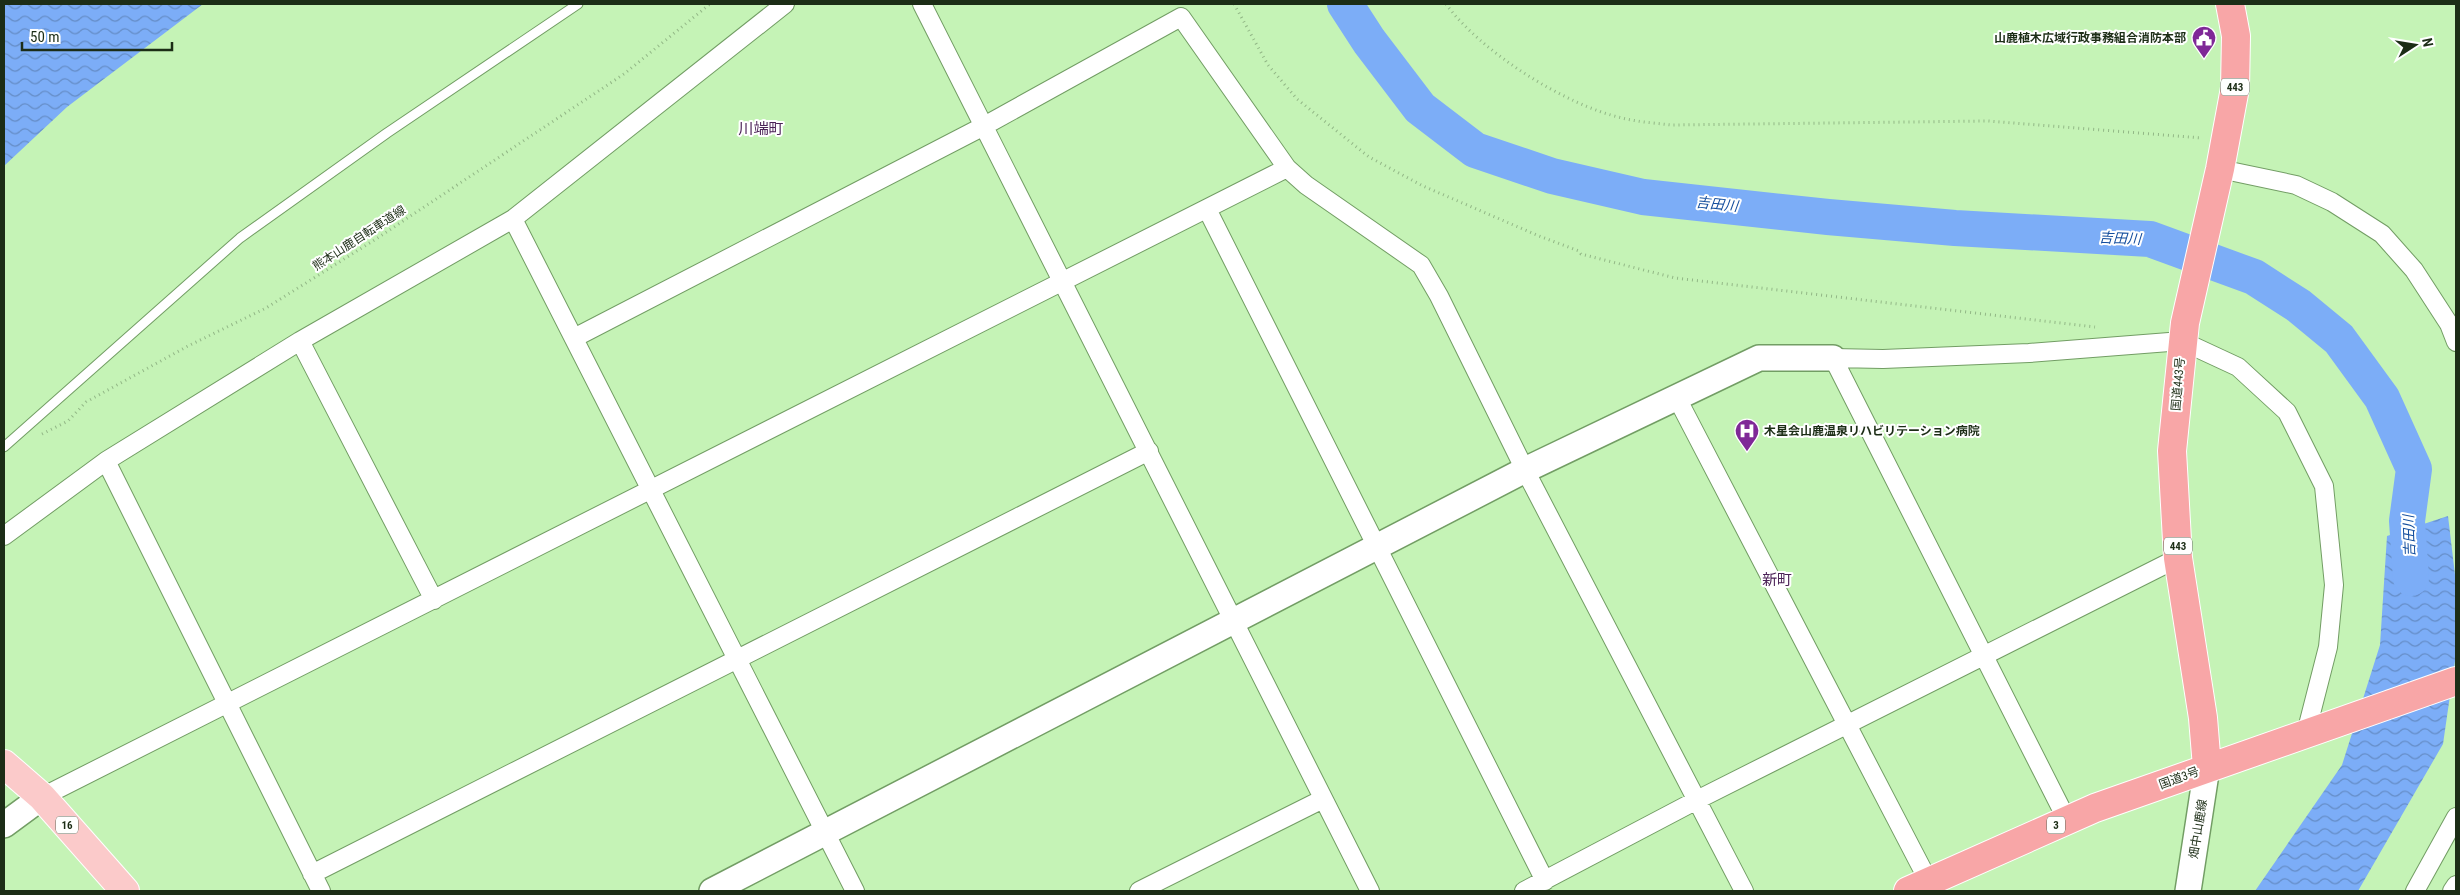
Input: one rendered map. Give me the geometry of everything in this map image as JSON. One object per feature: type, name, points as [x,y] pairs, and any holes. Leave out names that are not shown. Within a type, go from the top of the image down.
[{"type":"highway","name":"国道443号","points":[[2207,767],[2204,718],[2178,558],[2172,451],[2184,332],[2220,169],[2235,88],[2236,36],[2230,4]]},
{"type":"highway","name":"国道3号","points":[[1915,889],[2095,808],[2207,767],[2456,682]]},
{"type":"main road","name":"16","points":[[4,764],[42,797],[124,891]]},
{"type":"street","points":[[4,536],[106,462],[300,341],[514,219],[785,4]]},
{"type":"street","points":[[922,4],[1370,891]]},
{"type":"street","points":[[574,338],[984,126],[1181,17],[1287,168],[1306,185],[1421,265],[1440,296],[1525,470],[1744,891]]},
{"type":"street","points":[[4,825],[42,797],[228,705],[1287,168]]},
{"type":"street","points":[[2220,169],[2296,185],[2332,202],[2382,234],[2414,270],[2449,324],[2456,342]]},
{"type":"street","points":[[1207,209],[1545,881]]},
{"type":"street","points":[[514,219],[855,891]]},
{"type":"street","points":[[712,891],[1525,470],[1759,358],[1883,359],[2028,353],[2184,332],[2238,367],[2286,412],[2324,486],[2334,585],[2328,646],[2306,733]]},
{"type":"street","points":[[300,341],[434,600]]},
{"type":"street","points":[[1833,358],[1985,654],[2067,820]]},
{"type":"street","points":[[1676,398],[1847,724],[1915,889]]},
{"type":"street","points":[[312,874],[1149,451]]},
{"type":"street","points":[[106,462],[321,891]]},
{"type":"street","points":[[1524,891],[1697,800],[2178,558]]},
{"type":"street","name":"畑中山鹿線","points":[[2188,891],[2207,767]]},
{"type":"street","points":[[1139,891],[1323,798]]},
{"type":"street","points":[[2415,891],[2456,817]]},
{"type":"street","points":[[2452,891],[2456,884]]},
{"type":"lane","points":[[4,447],[240,238],[387,133],[578,4]]},
{"type":"path","name":"熊本山鹿自転車道線","points":[[36,437],[68,421],[86,402],[188,346],[266,308],[376,239],[624,74],[710,4]]},
{"type":"path","points":[[1234,4],[1268,64],[1297,99],[1369,157],[1422,186],[1579,251],[1582,254],[1675,278],[2099,328]]},
{"type":"path","points":[[1446,4],[1482,42],[1530,76],[1561,95],[1622,118],[1672,125],[1988,121],[2225,140]]},
{"type":"water","points":[[4,4],[203,4],[67,107],[4,166]]},
{"type":"water","points":[[2448,516],[2456,583],[2456,654],[2443,744],[2358,891],[2255,891],[2342,765],[2380,645],[2387,536]]},
{"type":"waterway","name":"吉田川","points":[[1345,4],[1369,41],[1420,108],[1475,150],[1552,176],[1643,197],[1828,217],[1955,228],[2150,239],[2254,277],[2299,306],[2339,339],[2382,398],[2414,469],[2407,521],[2411,578]]},
{"type":"place","name":"山鹿植木広域行政事務組合消防本部","points":[[2204,59]]},
{"type":"place","name":"木星会山鹿温泉リハビリテーション病院","points":[[1747,452]]},
{"type":"district","name":"川端町","points":[[761,129]]},
{"type":"district","name":"新町","points":[[1777,580]]}]
